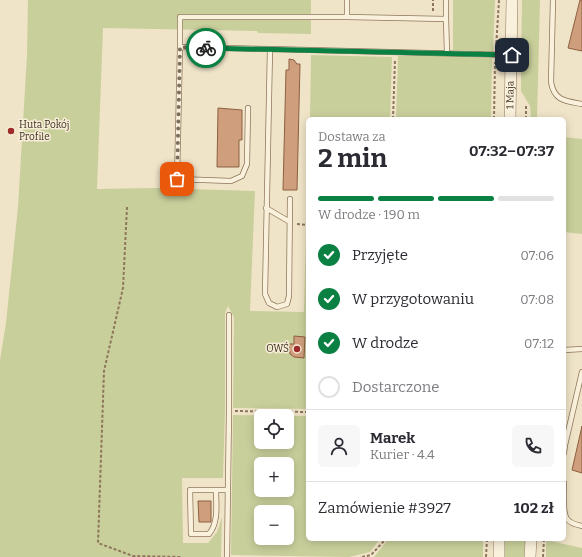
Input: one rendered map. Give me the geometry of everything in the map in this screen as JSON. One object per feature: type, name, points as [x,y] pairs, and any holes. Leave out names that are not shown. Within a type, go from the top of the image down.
[{"type":"street","name":"1 Maja","points":[[510,117],[512,0]]},
{"type":"street","points":[[499,541],[499,557]]},
{"type":"street","points":[[530,557],[531,541]]},
{"type":"lane","points":[[347,0],[347,17]]},
{"type":"lane","points":[[446,0],[447,53]]},
{"type":"lane","points":[[553,0],[550,82],[552,90],[557,97],[582,104]]},
{"type":"lane","points":[[248,108],[247,164],[242,176],[231,181],[177,179],[180,17],[347,17],[446,19]]},
{"type":"lane","points":[[180,47],[512,55]]},
{"type":"lane","points":[[270,49],[265,294],[269,303],[277,307],[287,304],[289,296],[290,199]]},
{"type":"lane","points":[[266,208],[290,222]]},
{"type":"lane","points":[[227,557],[229,315]]},
{"type":"lane","points":[[566,350],[582,349]]},
{"type":"lane","points":[[566,441],[582,372]]},
{"type":"lane","points":[[216,490],[214,528],[209,534],[190,534],[190,490],[216,490],[228,490]]},
{"type":"lane","points":[[566,518],[571,523],[582,526]]},
{"type":"path","points":[[432,18],[433,0]]},
{"type":"path","points":[[494,117],[495,54],[499,0]]},
{"type":"path","points":[[393,117],[395,53]]},
{"type":"path","points":[[526,106],[526,117]]},
{"type":"path","points":[[127,207],[123,288],[104,371],[98,543],[133,556],[182,557]]},
{"type":"path","points":[[229,411],[306,412]]},
{"type":"path","points":[[362,557],[371,555],[384,541]]},
{"type":"path","points":[[486,557],[487,541]]},
{"type":"path","points":[[544,541],[544,557]]},
{"type":"green space","points":[[28,0],[311,0],[311,34],[258,33],[257,31],[103,28],[97,189],[154,188],[255,191],[250,311],[304,312],[306,227],[306,409],[233,408],[234,317],[228,306],[225,313],[223,478],[182,478],[183,543],[208,543],[217,532],[222,517],[221,557],[0,557],[0,360],[6,323],[18,207],[27,55]]},
{"type":"green space","points":[[453,0],[495,0],[493,52],[453,50]]},
{"type":"green space","points":[[522,0],[540,0],[537,117],[531,117],[530,106],[521,91]]},
{"type":"green space","points":[[311,55],[392,57],[390,117],[310,117]]},
{"type":"green space","points":[[398,56],[492,58],[491,117],[396,117]]},
{"type":"green space","points":[[566,137],[582,139],[582,234],[566,232]]},
{"type":"green space","points":[[233,415],[254,415],[254,449],[294,449],[294,416],[306,416],[306,541],[378,541],[370,552],[349,557],[231,555]]},
{"type":"green space","points":[[483,541],[483,557],[374,557],[386,542]]},
{"type":"green space","points":[[505,541],[525,541],[524,557],[505,557]]},
{"type":"green space","points":[[546,541],[582,548],[582,557],[546,557]]},
{"type":"building","points":[[580,0],[582,0],[582,51],[568,48]]},
{"type":"building","points":[[289,59],[294,60],[297,64],[300,64],[297,190],[283,190],[286,70],[289,70]]},
{"type":"building","points":[[218,108],[242,110],[242,140],[239,140],[239,167],[217,167]]},
{"type":"building","name":"OWŚ","points":[[294,336],[305,337],[304,358],[294,357],[290,354],[289,344],[294,344]]},
{"type":"building","points":[[582,426],[582,473],[572,470]]},
{"type":"building","points":[[198,501],[211,501],[211,522],[199,522]]},
{"type":"way so far","points":[[177,179],[180,47],[206,48]]},
{"type":"place","name":"Huta Pokój Profile","points":[[11,131]]},
{"type":"place","name":"OWŚ","points":[[297,349]]},
{"type":"route","points":[[206,48],[512,55]]}]
